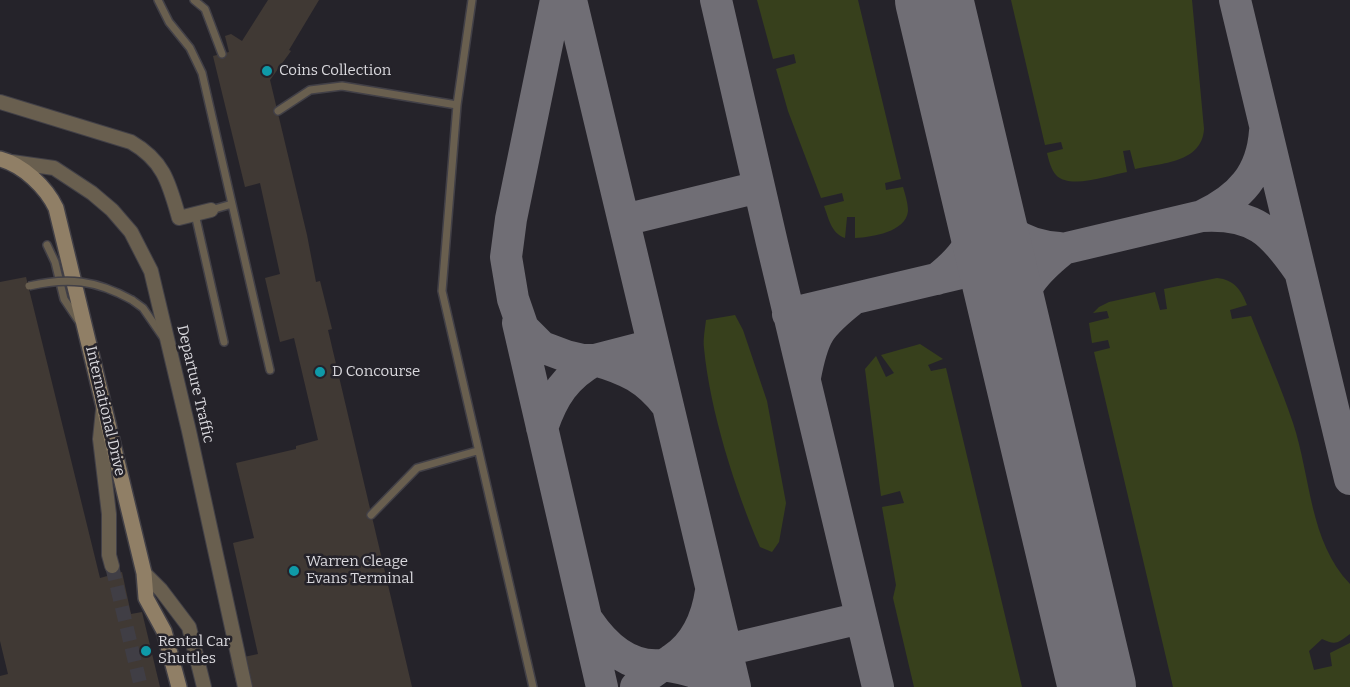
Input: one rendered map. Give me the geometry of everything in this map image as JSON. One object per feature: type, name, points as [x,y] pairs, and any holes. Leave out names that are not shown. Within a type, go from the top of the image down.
[{"type":"street","points":[[0,102],[116,137],[145,150],[166,178],[179,218],[211,210]]},
{"type":"street","name":"International Drive","points":[[6,160],[40,184],[56,208],[144,573],[146,598],[164,632],[179,687]]},
{"type":"street","name":"Departure Traffic","points":[[6,160],[54,168],[92,193],[112,210],[131,232],[151,270],[245,687]]},
{"type":"street","points":[[103,404],[100,439],[110,514],[109,555],[112,566]]},
{"type":"street","points":[[144,573],[161,590],[189,627],[204,687]]},
{"type":"lane","points":[[158,0],[169,22],[190,48],[202,73],[270,370]]},
{"type":"lane","points":[[194,0],[205,9],[222,54]]},
{"type":"lane","points":[[472,0],[457,105],[442,291],[533,687]]},
{"type":"lane","points":[[278,111],[310,90],[342,86],[457,105]]},
{"type":"lane","points":[[211,210],[232,204]]},
{"type":"lane","points":[[195,214],[224,342]]},
{"type":"lane","points":[[47,245],[55,262],[64,299],[86,332]]},
{"type":"lane","points":[[28,286],[53,282],[88,282],[107,288],[132,300],[142,308],[168,344]]},
{"type":"lane","points":[[371,515],[417,468],[477,451]]},
{"type":"green space","points":[[757,0],[858,0],[901,179],[885,183],[886,190],[903,187],[908,205],[906,218],[895,229],[879,235],[855,238],[855,217],[847,217],[845,238],[837,233],[829,221],[824,206],[844,201],[842,193],[821,198],[788,111],[776,69],[796,63],[794,54],[773,59]]},
{"type":"green space","points":[[1011,0],[1192,0],[1204,129],[1202,140],[1196,149],[1178,160],[1135,169],[1130,150],[1123,151],[1127,172],[1080,181],[1062,179],[1056,175],[1051,168],[1047,153],[1063,149],[1061,142],[1045,145]]},
{"type":"green space","points":[[1217,278],[1233,283],[1245,300],[1247,305],[1230,310],[1232,319],[1251,316],[1293,423],[1313,508],[1326,548],[1350,584],[1350,634],[1336,642],[1322,639],[1309,651],[1314,670],[1332,666],[1330,653],[1350,643],[1350,687],[1173,687],[1094,352],[1110,348],[1108,340],[1092,343],[1089,323],[1109,318],[1107,311],[1093,313],[1109,302],[1155,292],[1160,310],[1167,309],[1164,289]]},
{"type":"green space","points":[[735,315],[743,330],[767,401],[786,503],[779,542],[772,552],[760,547],[742,500],[725,449],[707,372],[704,345],[706,320]]},
{"type":"green space","points":[[920,344],[943,359],[928,365],[931,371],[946,368],[1022,687],[914,687],[893,598],[896,585],[882,507],[904,503],[900,491],[881,496],[865,369],[876,356],[886,377],[894,373],[881,355]]},
{"type":"building","points":[[268,0],[319,0],[289,50],[291,51],[270,80],[316,282],[320,281],[332,329],[328,330],[412,687],[237,687],[230,660],[258,654],[233,543],[254,538],[236,463],[296,449],[296,446],[318,440],[294,338],[280,342],[265,278],[280,274],[260,183],[245,187],[213,56],[229,52],[225,36],[231,34],[242,41]]},
{"type":"building","points":[[26,277],[100,578],[122,572],[131,614],[142,612],[160,687],[0,687],[0,676],[8,674],[0,641],[0,282]]},
{"type":"taxiway","points":[[556,0],[511,219],[506,257],[513,299],[523,328],[542,347],[566,356],[595,360],[653,345]]},
{"type":"taxiway","points":[[571,0],[735,687]]},
{"type":"taxiway","points":[[716,0],[878,687]]},
{"type":"taxiway","points":[[1235,0],[1350,479]]},
{"type":"taxiway","points":[[1202,216],[1238,193],[1247,183],[1259,160],[1265,131]]},
{"type":"taxiway","points":[[624,220],[759,187]]},
{"type":"taxiway","points":[[980,194],[995,216],[1012,233],[1032,243],[1059,248]]},
{"type":"taxiway","points":[[937,279],[965,252],[977,222],[980,194]]},
{"type":"taxiway","points":[[788,314],[1202,216],[1235,218],[1260,228],[1270,235],[1300,272]]},
{"type":"taxiway","points":[[1014,335],[1019,308],[1027,287],[1041,269],[1061,251]]},
{"type":"taxiway","points":[[805,377],[814,341],[824,325],[852,300]]},
{"type":"taxiway","points":[[518,323],[602,687]]},
{"type":"taxiway","points":[[542,428],[551,406],[568,380],[595,360],[636,376],[652,388],[667,405]]},
{"type":"taxiway","points":[[588,621],[602,639],[619,654],[638,663],[663,665],[681,653],[695,638],[704,620],[711,591]]},
{"type":"taxiway","points":[[663,665],[861,618]]},
{"type":"taxiway","points":[[636,687],[663,665],[706,677],[719,687]]},
{"type":"runway","points":[[934,0],[1097,687]]},
{"type":"tunnel","points":[[112,566],[141,687]]},
{"type":"place","name":"Coins Collection","points":[[267,71]]},
{"type":"place","name":"D Concourse","points":[[320,372]]},
{"type":"place","name":"Warren Cleage Evans Terminal","points":[[294,571]]},
{"type":"place","name":"Rental Car Shuttles","points":[[146,651]]}]
